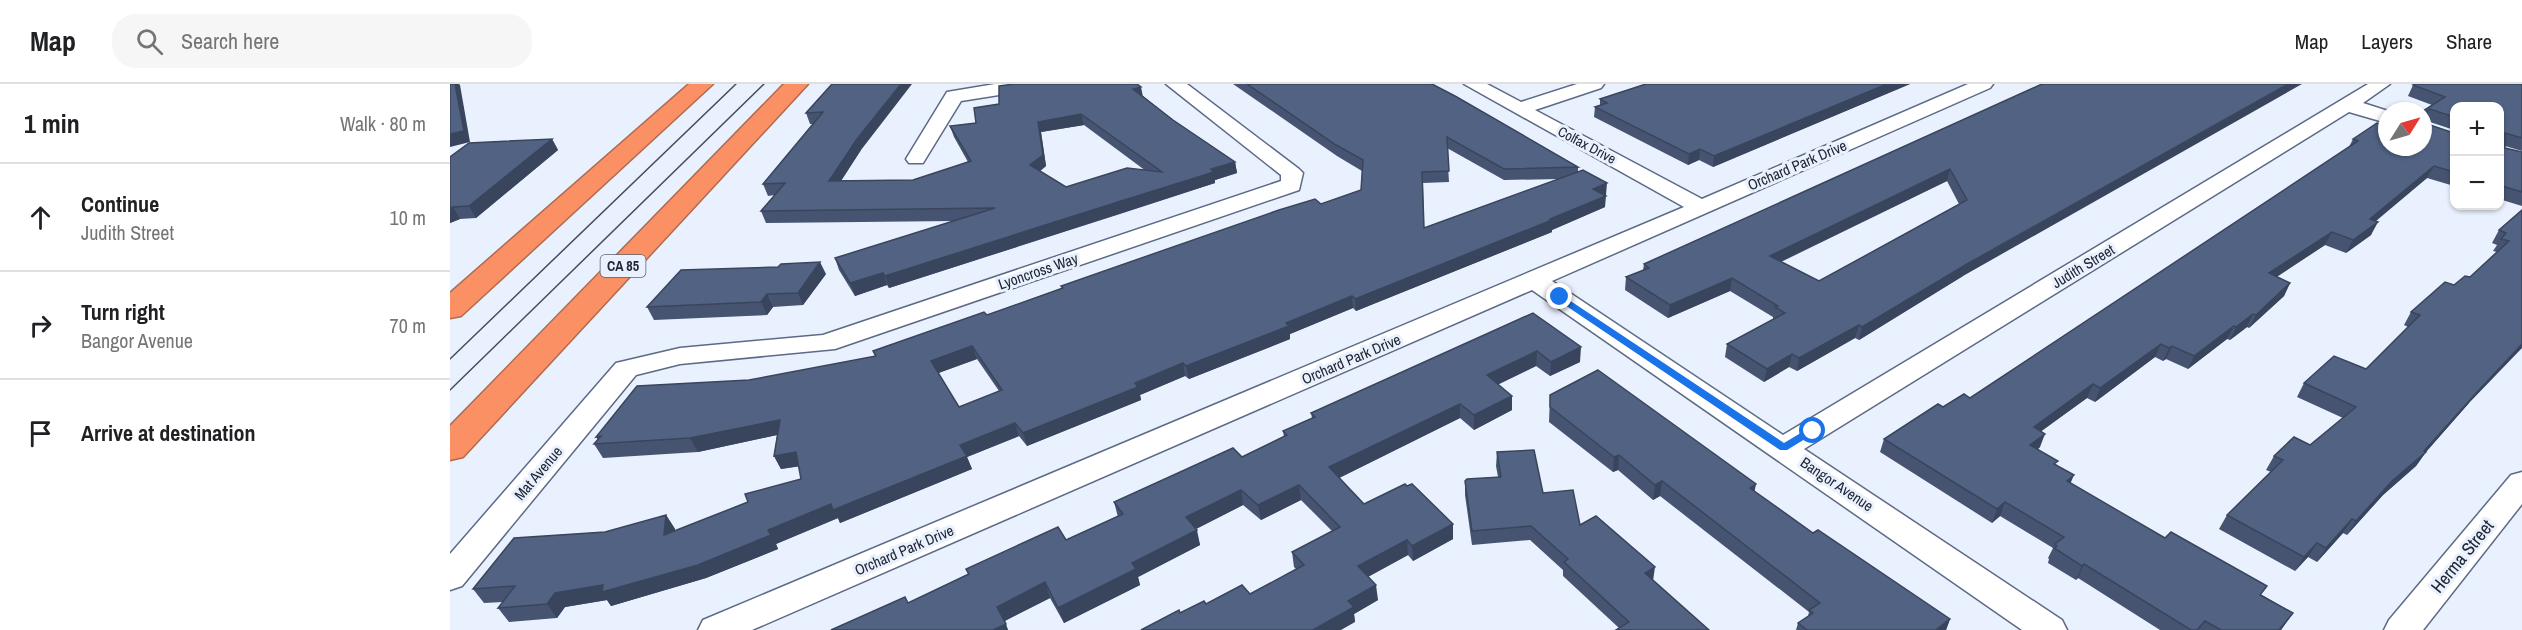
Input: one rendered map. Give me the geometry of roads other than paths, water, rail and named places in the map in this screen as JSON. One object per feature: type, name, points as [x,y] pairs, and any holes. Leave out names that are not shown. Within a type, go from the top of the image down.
[{"type":"highway","points":[[450,309],[702,84]]},
{"type":"highway","name":"CA 85","points":[[450,448],[797,84]]},
{"type":"street","points":[[916,159],[954,96],[1030,84]]},
{"type":"street","name":"Lyoncross Way","points":[[626,369],[680,356],[826,343],[1291,185],[1292,173],[1175,84]]},
{"type":"street","name":"Colfax Drive","points":[[1473,84],[1701,207]]},
{"type":"street","points":[[1519,109],[1595,84]]},
{"type":"street","name":"Orchard Park Drive","points":[[716,630],[1534,280],[1984,84]]},
{"type":"street","name":"Judith Street","points":[[1784,448],[2381,84]]},
{"type":"street","points":[[2348,105],[2378,114]]},
{"type":"street","name":"Bangor Avenue","points":[[1534,280],[2049,630]]},
{"type":"street","name":"Mat Avenue","points":[[450,577],[626,369]]},
{"type":"street","name":"Herma Street","points":[[2402,630],[2522,483]]},
{"type":"tram line","points":[[450,359],[736,84]]},
{"type":"tram line","points":[[450,390],[764,84]]}]
